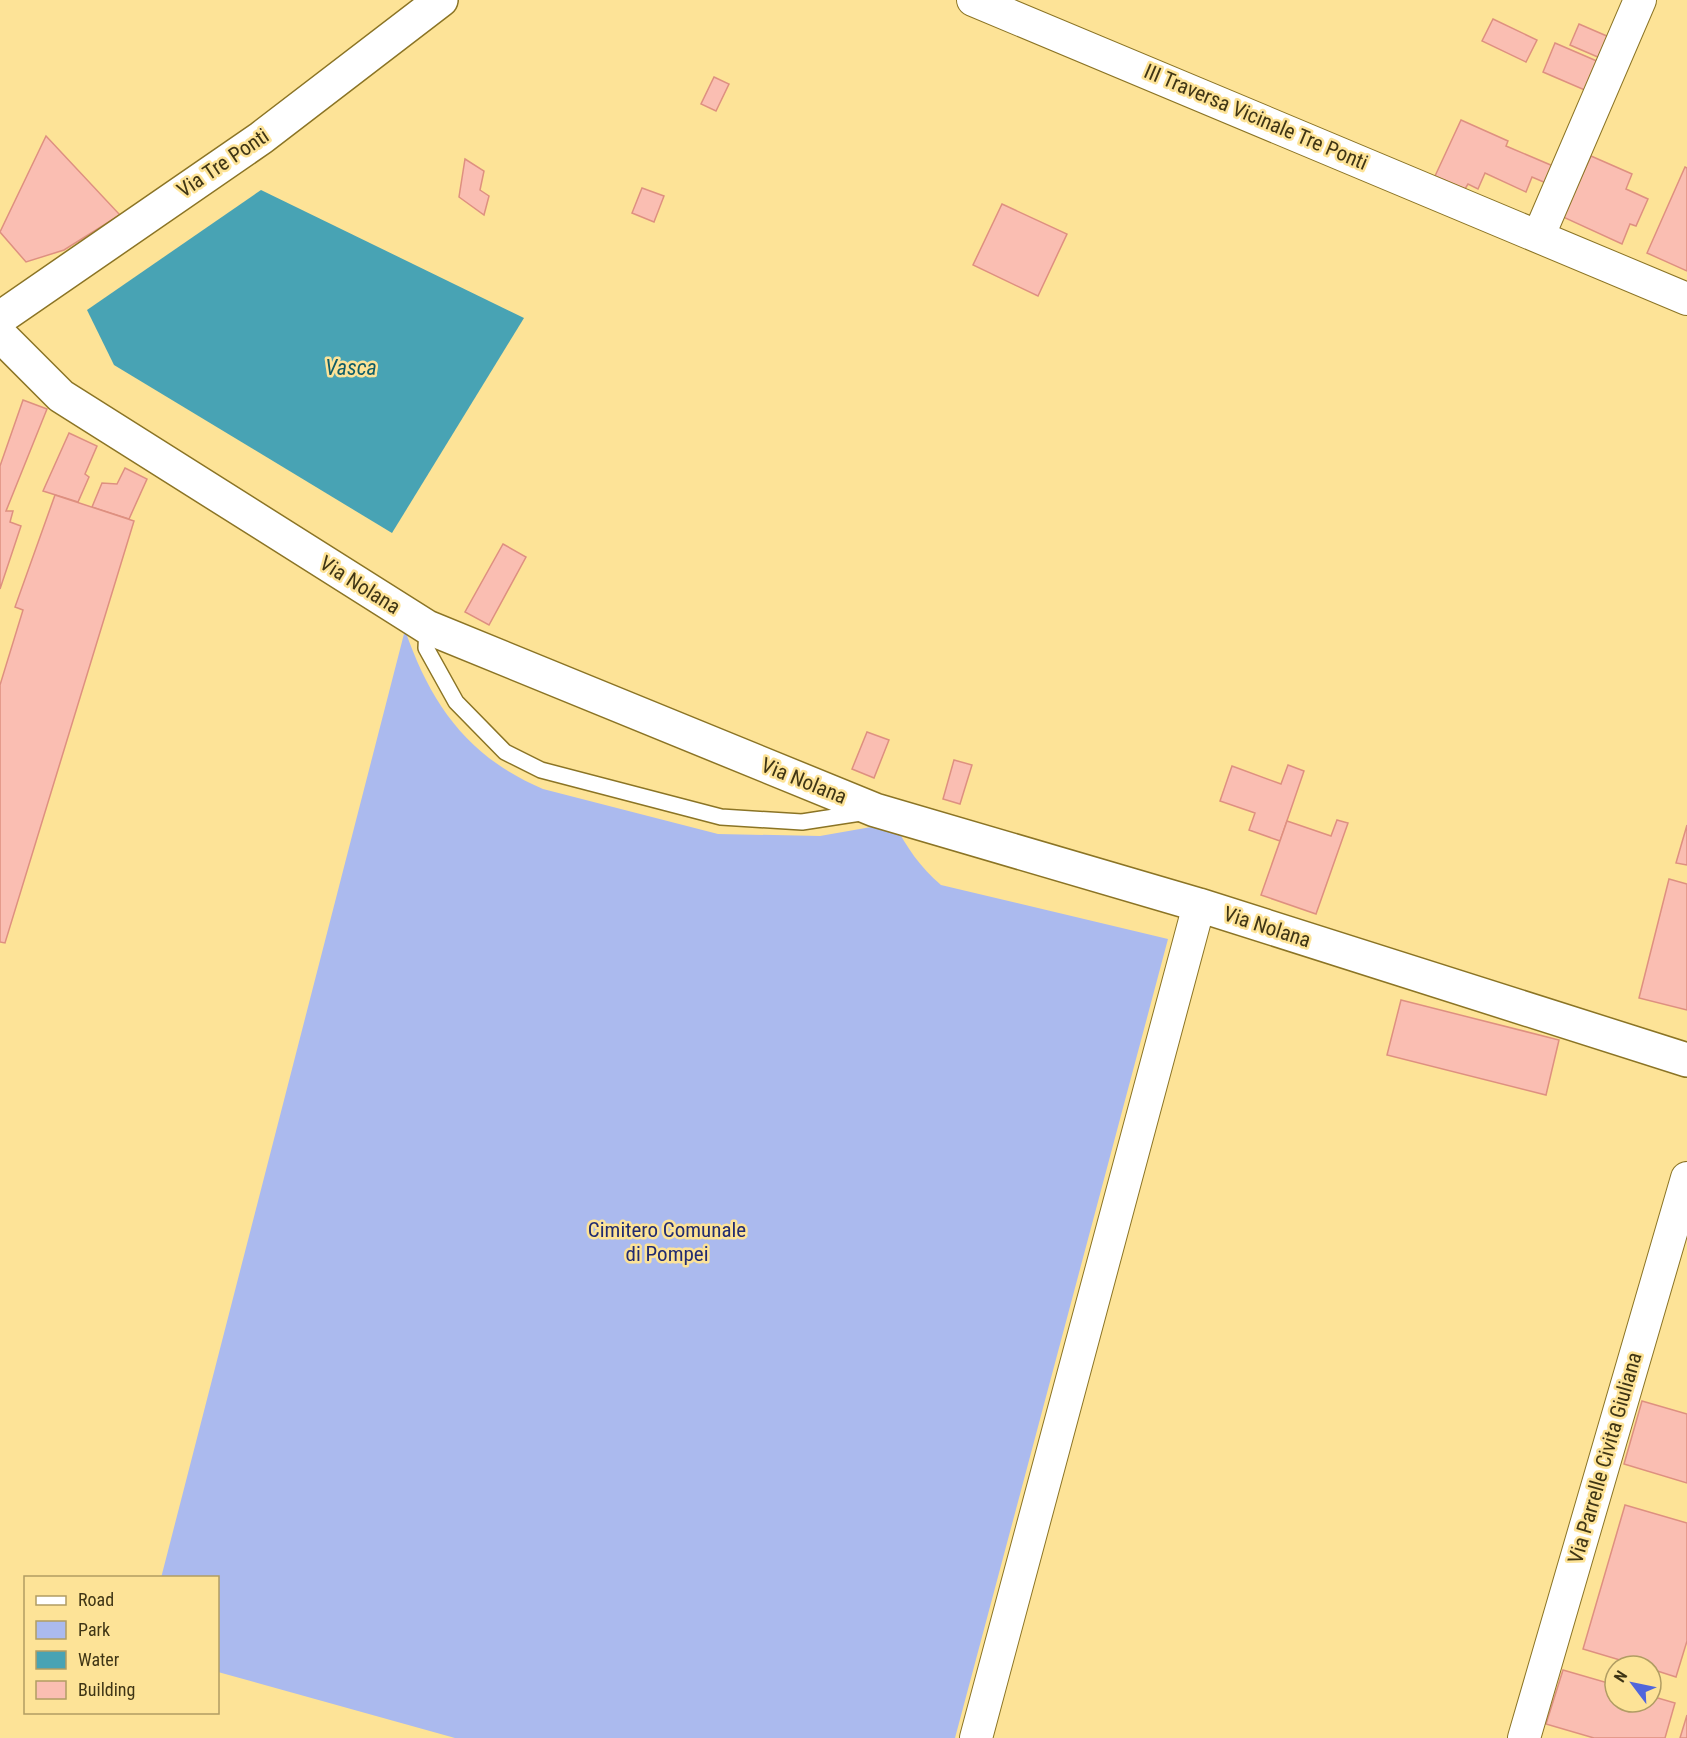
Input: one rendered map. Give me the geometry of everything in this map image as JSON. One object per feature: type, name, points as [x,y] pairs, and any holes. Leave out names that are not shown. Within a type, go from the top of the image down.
[{"type":"street","name":"Via Tre Ponti","points":[[0,318],[261,138],[441,0]]},
{"type":"street","name":"III Traversa Vicinale Tre Ponti","points":[[974,0],[1687,299]]},
{"type":"street","points":[[1539,235],[1640,0]]},
{"type":"street","name":"Via Nolana","points":[[0,335],[61,396],[427,627],[875,810],[1199,905],[1687,1060]]},
{"type":"street","points":[[976,1738],[1199,905]]},
{"type":"street","name":"Via Parrelle Civita Giuliana","points":[[1524,1738],[1687,1178]]},
{"type":"lane","points":[[427,627],[426,648],[456,702],[505,752],[541,770],[721,817],[802,822],[875,810]]},
{"type":"green space","name":"Cimitero Comunale di Pompei","points":[[405,630],[427,682],[440,705],[456,726],[493,761],[543,789],[718,834],[820,836],[894,823],[914,857],[941,885],[1168,939],[955,1738],[455,1738],[219,1672],[219,1576],[162,1576]]},
{"type":"water","name":"Vasca","points":[[261,190],[524,318],[392,533],[114,365],[87,310]]},
{"type":"building","points":[[1493,19],[1537,40],[1526,62],[1482,41]]},
{"type":"building","points":[[1579,24],[1616,40],[1607,61],[1570,45]]},
{"type":"building","points":[[1555,43],[1606,65],[1594,94],[1543,72]]},
{"type":"building","points":[[714,77],[729,84],[716,111],[701,104]]},
{"type":"building","points":[[1461,120],[1508,141],[1506,146],[1553,166],[1546,183],[1532,177],[1526,192],[1485,173],[1478,189],[1468,184],[1465,189],[1435,176]]},
{"type":"building","points":[[46,136],[120,215],[64,250],[26,262],[0,232]]},
{"type":"building","points":[[1591,156],[1632,174],[1626,189],[1648,199],[1636,226],[1630,224],[1622,244],[1563,217]]},
{"type":"building","points":[[465,159],[484,171],[480,190],[489,196],[484,215],[459,197]]},
{"type":"building","points":[[1685,167],[1687,168],[1687,271],[1647,253]]},
{"type":"building","points":[[642,188],[664,196],[654,222],[632,213]]},
{"type":"building","points":[[1002,204],[1067,234],[1038,296],[973,265]]},
{"type":"building","points":[[23,400],[47,409],[6,511],[13,511],[10,522],[21,526],[0,589],[0,466]]},
{"type":"building","points":[[69,433],[97,446],[85,474],[89,477],[78,502],[43,491]]},
{"type":"building","points":[[125,468],[147,479],[129,519],[92,507],[102,483],[117,484]]},
{"type":"building","points":[[55,495],[134,521],[5,943],[0,942],[0,685],[23,610],[15,607]]},
{"type":"building","points":[[503,544],[526,557],[489,625],[465,612]]},
{"type":"building","points":[[867,732],[889,740],[874,778],[852,769]]},
{"type":"building","points":[[954,760],[972,765],[960,804],[943,799]]},
{"type":"building","points":[[1288,765],[1304,771],[1280,841],[1249,830],[1255,813],[1220,801],[1232,766],[1281,784]]},
{"type":"building","points":[[1337,820],[1348,823],[1316,914],[1261,895],[1287,821],[1331,836]]},
{"type":"building","points":[[1687,825],[1687,865],[1676,863]]},
{"type":"building","points":[[1669,879],[1687,884],[1687,1010],[1639,998]]},
{"type":"building","points":[[1401,1000],[1559,1040],[1546,1095],[1387,1055]]},
{"type":"building","points":[[1642,1401],[1687,1414],[1687,1483],[1624,1464]]},
{"type":"building","points":[[1625,1505],[1687,1523],[1687,1641],[1676,1677],[1663,1673],[1663,1654],[1603,1655],[1583,1649]]},
{"type":"building","points":[[1563,1670],[1603,1682],[1603,1714],[1663,1714],[1663,1700],[1675,1703],[1665,1738],[1594,1738],[1546,1724]]},
{"type":"building","points":[[1687,1715],[1687,1738],[1680,1738]]}]
